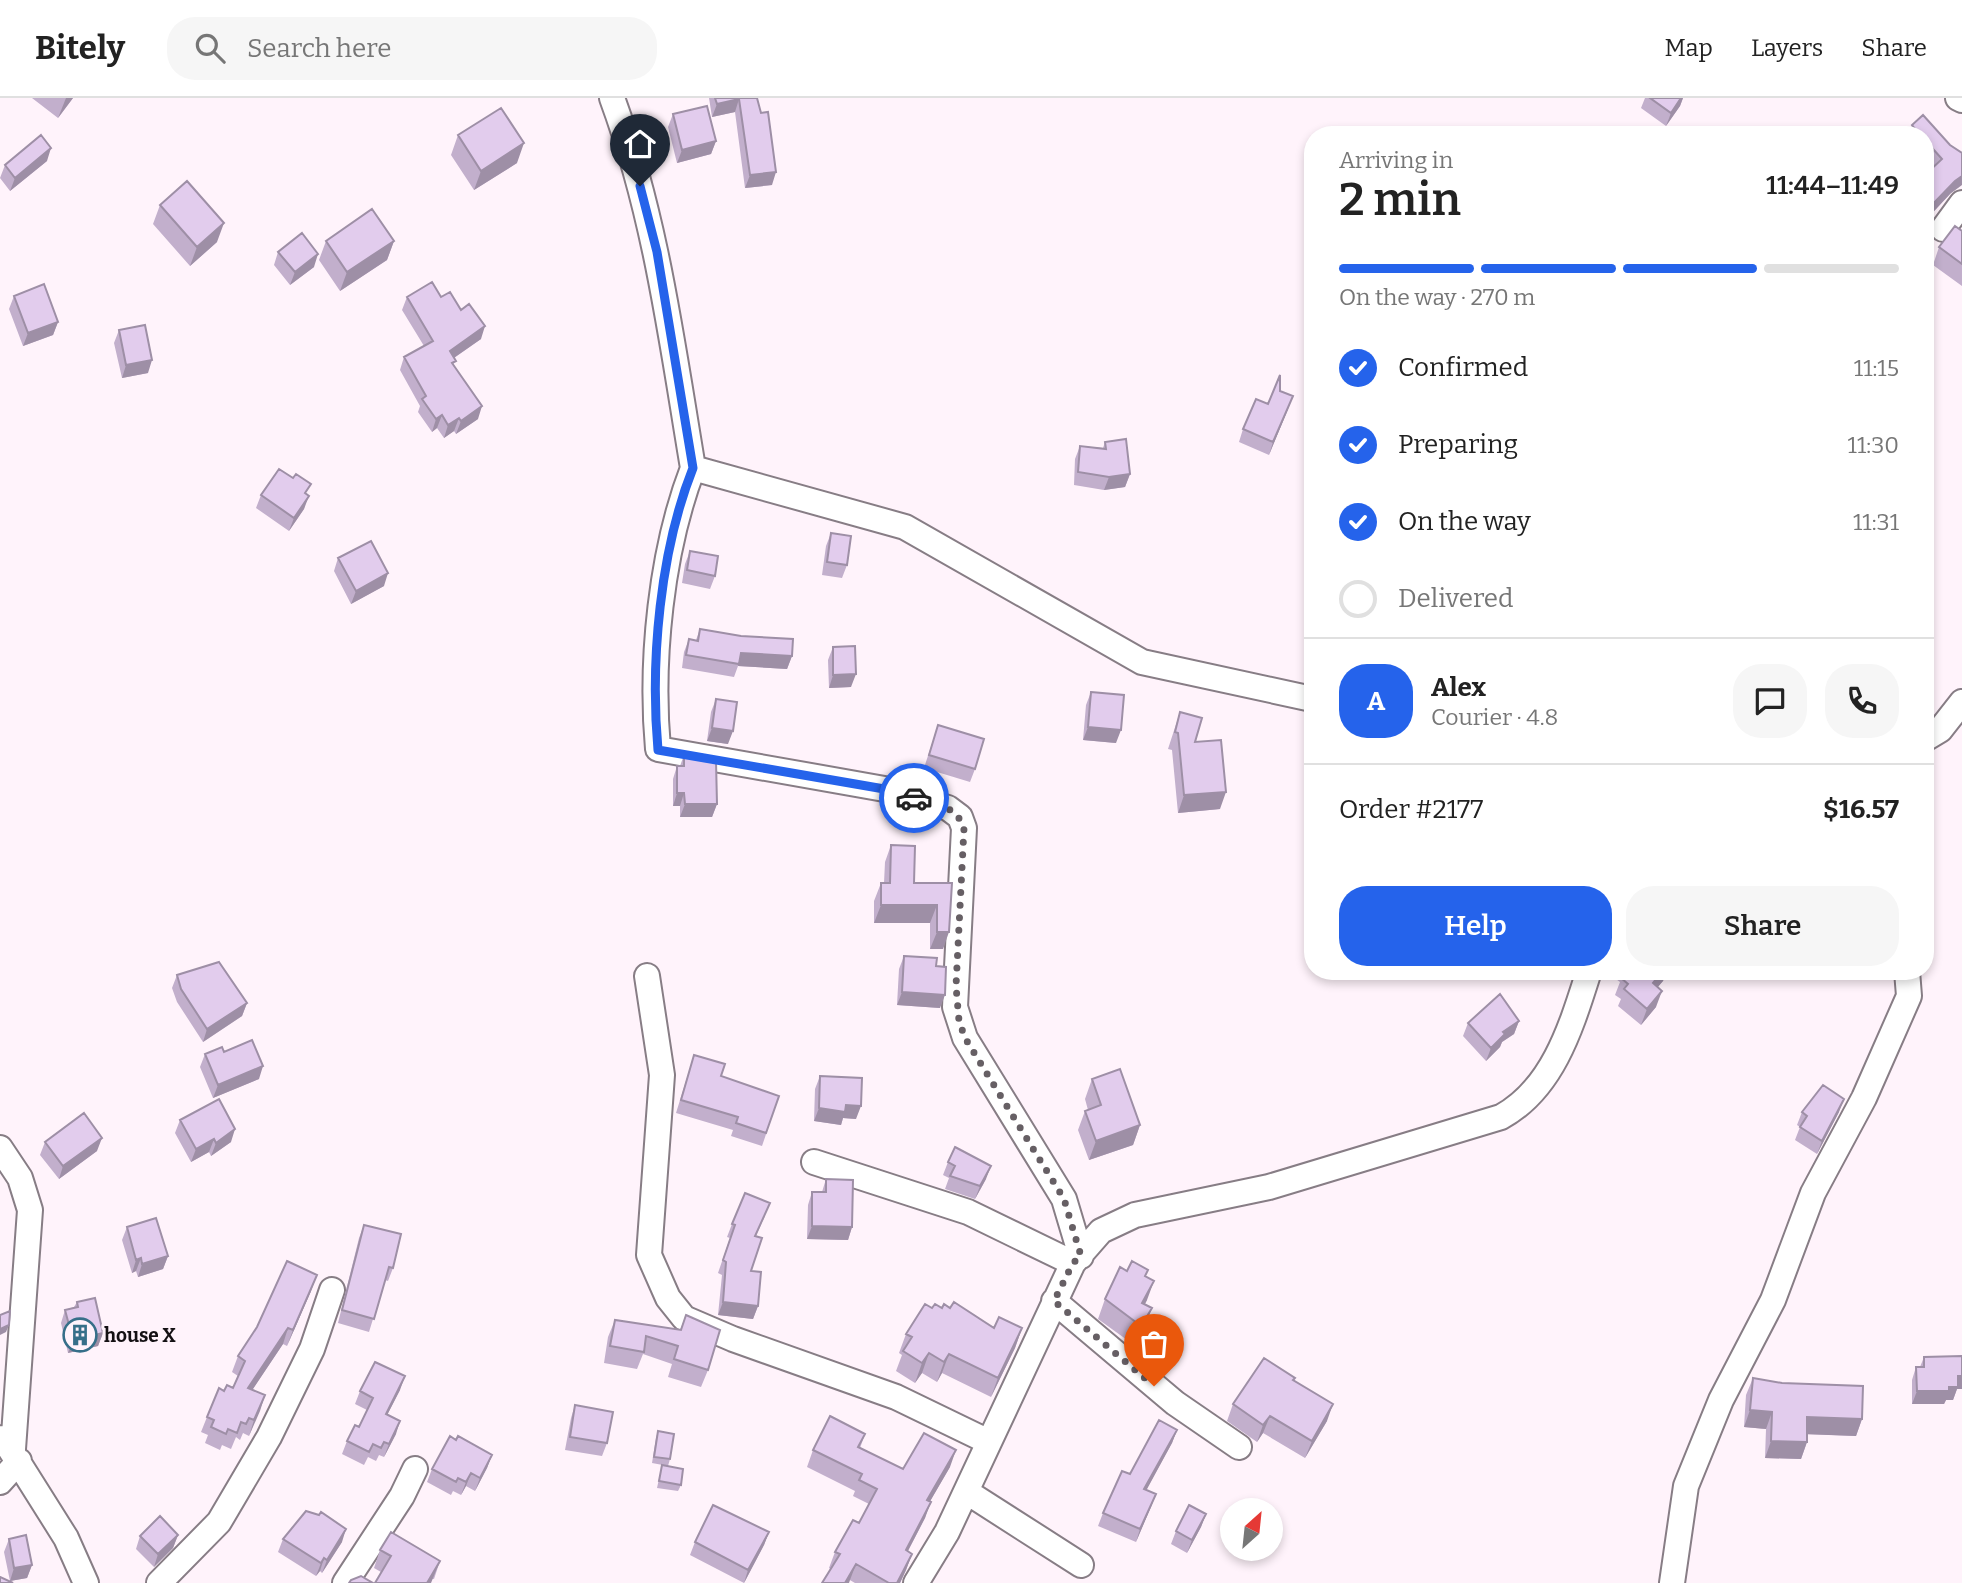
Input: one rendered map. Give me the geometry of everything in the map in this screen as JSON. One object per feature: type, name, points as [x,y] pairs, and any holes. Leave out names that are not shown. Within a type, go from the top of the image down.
[{"type":"street","points":[[612,98],[629,142],[657,252],[693,468],[681,499],[663,590],[654,706],[658,750],[890,790],[948,808],[960,817],[964,828],[956,986],[959,1021],[965,1038],[1064,1199],[1077,1259]]},
{"type":"street","points":[[1943,229],[1962,203]]},
{"type":"street","points":[[693,468],[905,527],[1142,662],[1304,697]]},
{"type":"street","points":[[1934,734],[1940,730],[1962,702]]},
{"type":"street","points":[[647,976],[662,1075],[649,1255],[668,1298],[684,1318],[733,1339],[896,1397],[989,1442]]},
{"type":"street","points":[[916,1583],[947,1532],[967,1492],[1024,1373],[1054,1301],[1077,1259],[1101,1231],[1135,1215],[1269,1187],[1392,1151],[1513,1111],[1552,1064],[1567,1038],[1586,980]]},
{"type":"street","points":[[1672,1583],[1686,1486],[1721,1400],[1773,1300],[1814,1193],[1864,1098],[1909,996],[1908,980]]},
{"type":"street","points":[[0,1148],[20,1178],[30,1210],[10,1448],[0,1482]]},
{"type":"street","points":[[814,1162],[968,1212],[1077,1259]]},
{"type":"street","points":[[159,1583],[219,1522],[263,1448],[312,1349],[332,1290]]},
{"type":"street","points":[[1054,1301],[1175,1403],[1239,1447]]},
{"type":"street","points":[[10,1448],[66,1538],[86,1583]]},
{"type":"street","points":[[345,1583],[395,1507],[415,1469]]},
{"type":"street","points":[[967,1492],[1081,1565]]},
{"type":"building","points":[[715,98],[757,98],[761,113],[768,112],[776,172],[750,175],[739,99],[717,104]]},
{"type":"building","points":[[1650,98],[1681,98],[1671,113]]},
{"type":"building","points":[[707,106],[716,141],[682,150],[673,114]]},
{"type":"building","points":[[501,108],[524,143],[481,171],[458,135]]},
{"type":"building","points":[[1923,115],[1933,126],[1913,126]]},
{"type":"building","points":[[1934,127],[1950,145],[1962,153],[1962,176],[1934,203],[1934,167],[1942,159],[1934,150]]},
{"type":"building","points":[[41,135],[51,148],[15,178],[5,165]]},
{"type":"building","points":[[187,181],[224,223],[197,247],[160,205]]},
{"type":"building","points":[[372,209],[394,241],[347,272],[326,241]]},
{"type":"building","points":[[1955,226],[1962,231],[1962,264],[1939,247]]},
{"type":"building","points":[[302,233],[318,254],[295,272],[278,252]]},
{"type":"building","points":[[432,282],[441,297],[450,292],[461,310],[469,304],[485,326],[450,351],[456,361],[452,363],[482,406],[461,421],[459,418],[448,425],[442,415],[436,419],[422,399],[426,396],[404,357],[433,341],[407,297]]},
{"type":"building","points":[[44,284],[58,322],[28,333],[14,296]]},
{"type":"building","points":[[145,325],[152,360],[126,365],[119,330]]},
{"type":"building","points":[[1280,375],[1280,391],[1293,396],[1273,442],[1243,429],[1256,399],[1268,404]]},
{"type":"building","points":[[1126,439],[1130,474],[1109,477],[1078,472],[1080,446],[1106,449],[1105,442]]},
{"type":"building","points":[[279,469],[293,478],[296,474],[311,484],[305,493],[309,496],[294,518],[261,495]]},
{"type":"building","points":[[831,533],[851,536],[847,565],[827,562]]},
{"type":"building","points":[[371,541],[388,573],[356,591],[338,558]]},
{"type":"building","points":[[690,551],[718,556],[715,576],[687,570]]},
{"type":"building","points":[[700,629],[741,636],[793,639],[792,656],[741,653],[739,664],[686,655],[689,639],[698,641]]},
{"type":"building","points":[[855,646],[856,674],[833,675],[833,647]]},
{"type":"building","points":[[1091,692],[1124,695],[1121,730],[1088,727]]},
{"type":"building","points":[[716,699],[737,702],[733,731],[712,728]]},
{"type":"building","points":[[1180,712],[1202,718],[1195,742],[1221,740],[1226,792],[1184,795],[1178,733],[1175,732]]},
{"type":"building","points":[[938,725],[984,739],[975,769],[929,755]]},
{"type":"building","points":[[684,755],[716,761],[717,804],[685,804],[684,793],[677,793],[677,766],[684,766]]},
{"type":"building","points":[[891,845],[915,846],[914,883],[952,883],[949,932],[937,932],[937,905],[881,905],[881,883],[890,883]]},
{"type":"building","points":[[904,956],[937,958],[936,966],[946,967],[945,995],[902,992]]},
{"type":"building","points":[[219,962],[247,1003],[207,1029],[181,989],[177,975]]},
{"type":"building","points":[[1623,980],[1656,980],[1653,983],[1662,991],[1647,1009],[1624,989],[1628,984]]},
{"type":"building","points":[[1500,994],[1519,1021],[1503,1032],[1505,1034],[1491,1048],[1468,1023]]},
{"type":"building","points":[[252,1040],[263,1066],[218,1085],[205,1054],[222,1047],[224,1052]]},
{"type":"building","points":[[694,1055],[725,1064],[721,1076],[779,1096],[766,1133],[736,1123],[738,1117],[681,1100]]},
{"type":"building","points":[[1120,1069],[1140,1125],[1096,1141],[1085,1111],[1101,1105],[1092,1079]]},
{"type":"building","points":[[820,1076],[862,1078],[861,1106],[846,1105],[845,1112],[819,1108]]},
{"type":"building","points":[[1823,1085],[1844,1099],[1822,1141],[1800,1127],[1807,1116],[1802,1112]]},
{"type":"building","points":[[219,1099],[235,1129],[216,1143],[214,1139],[196,1149],[180,1120]]},
{"type":"building","points":[[84,1113],[102,1138],[63,1166],[45,1142]]},
{"type":"building","points":[[955,1147],[991,1166],[980,1186],[950,1176],[955,1166],[948,1162]]},
{"type":"building","points":[[826,1179],[853,1180],[852,1227],[812,1226],[812,1192],[826,1192]]},
{"type":"building","points":[[745,1193],[770,1203],[755,1236],[762,1238],[751,1271],[761,1272],[758,1306],[723,1302],[726,1262],[723,1260],[735,1225],[732,1224]]},
{"type":"building","points":[[156,1218],[168,1256],[142,1264],[141,1258],[136,1260],[127,1227]]},
{"type":"building","points":[[364,1225],[401,1234],[393,1268],[389,1267],[374,1319],[342,1310]]},
{"type":"building","points":[[287,1261],[317,1275],[293,1330],[288,1328],[248,1388],[265,1395],[254,1420],[249,1418],[246,1424],[241,1422],[237,1433],[228,1429],[226,1434],[211,1427],[214,1420],[207,1417],[219,1388],[224,1391],[227,1385],[233,1388],[245,1361],[238,1356],[257,1327]]},
{"type":"building","points":[[1132,1261],[1148,1270],[1145,1276],[1154,1281],[1142,1303],[1152,1308],[1141,1326],[1105,1299],[1120,1267],[1127,1271]]},
{"type":"building","points":[[95,1298],[103,1333],[73,1340],[65,1310],[78,1307],[77,1302]]},
{"type":"building","points":[[954,1302],[994,1328],[999,1317],[1022,1328],[998,1378],[949,1354],[944,1362],[929,1353],[922,1363],[903,1351],[912,1337],[906,1334],[925,1304],[932,1308],[935,1304],[942,1308],[944,1304],[950,1308]]},
{"type":"building","points":[[10,1311],[9,1325],[0,1329],[0,1315]]},
{"type":"building","points":[[686,1315],[720,1330],[708,1370],[674,1359],[678,1346],[646,1336],[644,1352],[610,1346],[615,1320],[681,1330]]},
{"type":"building","points":[[1962,1356],[1962,1376],[1958,1376],[1958,1387],[1949,1387],[1949,1391],[1917,1391],[1916,1367],[1924,1367],[1924,1357]]},
{"type":"building","points":[[1264,1358],[1295,1378],[1293,1380],[1333,1404],[1312,1441],[1270,1416],[1263,1425],[1233,1404]]},
{"type":"building","points":[[375,1362],[405,1376],[386,1414],[400,1421],[389,1444],[384,1442],[381,1448],[373,1444],[369,1452],[347,1441],[355,1425],[359,1427],[373,1398],[360,1391]]},
{"type":"building","points":[[1753,1378],[1782,1383],[1863,1386],[1862,1419],[1807,1417],[1807,1442],[1771,1441],[1772,1412],[1750,1410]]},
{"type":"building","points":[[575,1405],[613,1412],[607,1443],[570,1437]]},
{"type":"building","points":[[830,1416],[865,1434],[858,1447],[903,1469],[924,1433],[956,1450],[927,1500],[931,1502],[906,1550],[912,1554],[897,1583],[889,1583],[856,1564],[845,1583],[822,1583],[840,1554],[835,1552],[853,1520],[859,1523],[877,1489],[859,1480],[862,1474],[813,1450]]},
{"type":"building","points":[[1159,1420],[1177,1430],[1144,1489],[1156,1494],[1140,1529],[1103,1513],[1122,1471],[1130,1474]]},
{"type":"building","points":[[658,1431],[674,1434],[670,1459],[654,1457]]},
{"type":"building","points":[[450,1436],[456,1440],[458,1436],[492,1455],[480,1478],[471,1473],[466,1482],[458,1478],[456,1482],[432,1469]]},
{"type":"building","points":[[662,1465],[683,1469],[681,1485],[659,1481]]},
{"type":"building","points":[[713,1505],[769,1532],[748,1570],[695,1542]]},
{"type":"building","points":[[1189,1505],[1206,1514],[1192,1540],[1176,1531]]},
{"type":"building","points":[[306,1511],[319,1515],[321,1512],[346,1529],[327,1560],[324,1558],[321,1563],[283,1539]]},
{"type":"building","points":[[160,1516],[178,1535],[158,1554],[140,1536]]},
{"type":"building","points":[[391,1532],[440,1561],[427,1583],[375,1583],[391,1556],[380,1550]]},
{"type":"building","points":[[26,1535],[32,1565],[14,1568],[9,1539]]},
{"type":"building","points":[[361,1576],[373,1583],[349,1583],[351,1580]]},
{"type":"building","points":[[0,1577],[13,1583],[0,1583]]},
{"type":"way so far","points":[[914,798],[954,811],[960,817],[964,828],[955,1007],[965,1038],[1064,1199],[1081,1256],[1073,1263],[1054,1301],[1154,1386]]},
{"type":"place","name":"house X","points":[[80,1335]]},
{"type":"route","points":[[640,186],[657,252],[693,468],[681,499],[663,590],[654,706],[658,750],[890,790],[914,798]]}]
